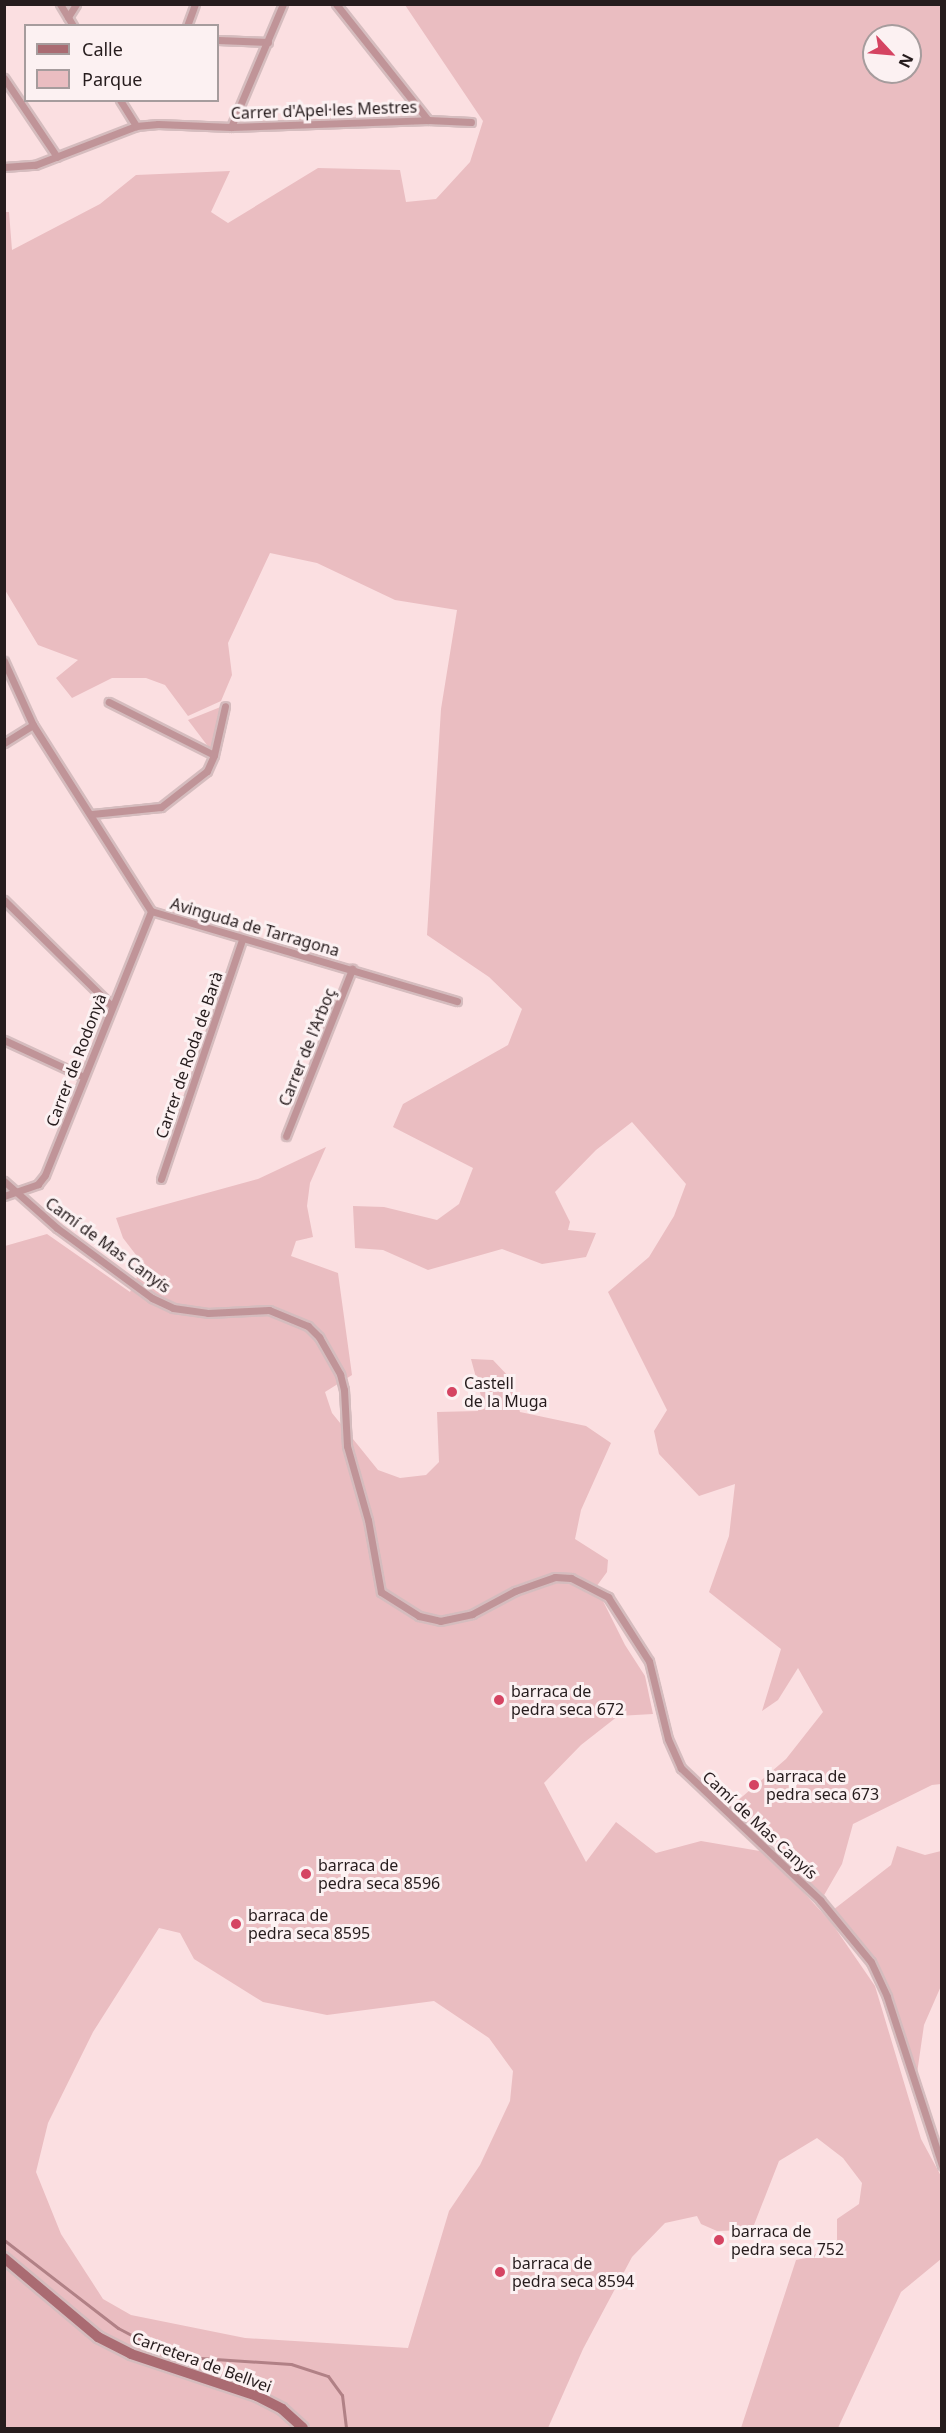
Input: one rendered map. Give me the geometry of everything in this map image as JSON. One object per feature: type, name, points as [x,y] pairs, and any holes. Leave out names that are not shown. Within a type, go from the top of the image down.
[{"type":"main road","name":"Carretera de Bellvei","points":[[4,2258],[98,2337],[132,2354],[257,2396],[282,2409],[303,2428]]},
{"type":"street","points":[[60,4],[72,24]]},
{"type":"street","points":[[68,17],[76,4]]},
{"type":"street","points":[[188,24],[195,4]]},
{"type":"street","points":[[231,127],[283,4]]},
{"type":"street","points":[[336,4],[428,120]]},
{"type":"street","points":[[219,40],[268,42]]},
{"type":"street","points":[[4,78],[57,157]]},
{"type":"street","points":[[121,102],[136,126]]},
{"type":"street","name":"Carrer d'Apel·les Mestres","points":[[4,167],[35,165],[136,126],[231,127],[428,120],[471,122]]},
{"type":"street","name":"Avinguda de Tarragona","points":[[4,661],[33,725],[92,814],[151,911],[242,940],[352,969],[457,1001]]},
{"type":"street","points":[[109,702],[214,755]]},
{"type":"street","points":[[92,814],[161,807],[207,771],[214,755],[225,706]]},
{"type":"street","points":[[4,743],[33,725]]},
{"type":"street","points":[[4,900],[111,1005]]},
{"type":"street","name":"Carrer de Rodonyà","points":[[4,1196],[19,1194],[38,1184],[45,1175],[82,1076],[151,911]]},
{"type":"street","name":"Carrer de Roda de Barà","points":[[161,1179],[242,940]]},
{"type":"street","name":"Carrer de l'Arboç","points":[[286,1136],[352,969]]},
{"type":"street","points":[[4,1040],[82,1076]]},
{"type":"street","name":"Camí de Mas Canyís","points":[[4,1181],[57,1228],[152,1298],[173,1308],[208,1313],[269,1310],[308,1326],[319,1337],[344,1390],[350,1460],[368,1520],[381,1592],[419,1616],[440,1621],[472,1614],[515,1591],[555,1577],[571,1578],[608,1598],[649,1661],[668,1739],[681,1768],[804,1884],[850,1933],[871,1962],[887,1997],[942,2165]]},
{"type":"green space","points":[[405,5],[941,5],[941,1784],[932,1785],[853,1824],[842,1864],[823,1897],[766,1834],[728,1809],[786,1759],[823,1712],[798,1668],[778,1700],[762,1711],[781,1649],[709,1592],[729,1536],[735,1484],[699,1496],[659,1454],[654,1431],[667,1410],[608,1292],[649,1257],[674,1216],[686,1184],[632,1122],[596,1150],[555,1192],[570,1222],[568,1230],[596,1233],[586,1257],[542,1264],[502,1249],[428,1270],[383,1250],[355,1248],[353,1206],[384,1207],[437,1220],[459,1204],[473,1168],[393,1127],[403,1104],[508,1045],[522,1009],[489,977],[427,935],[441,709],[457,610],[395,600],[317,563],[270,553],[228,643],[232,675],[221,701],[188,716],[165,685],[146,678],[112,678],[72,698],[56,678],[78,660],[38,645],[5,590],[5,212],[9,212],[12,250],[100,204],[136,175],[230,171],[211,212],[228,223],[318,168],[400,170],[406,202],[436,199],[470,162],[483,121]]},
{"type":"green space","points":[[223,706],[213,753],[188,720]]},
{"type":"green space","points":[[326,1147],[310,1183],[307,1206],[313,1237],[296,1241],[291,1256],[338,1273],[352,1375],[325,1392],[332,1413],[378,1470],[400,1478],[426,1475],[439,1462],[437,1412],[478,1411],[481,1396],[471,1359],[493,1360],[511,1379],[520,1412],[586,1426],[611,1443],[581,1510],[575,1539],[608,1560],[607,1572],[596,1587],[625,1645],[645,1676],[653,1714],[618,1716],[581,1745],[544,1783],[586,1862],[616,1822],[656,1853],[701,1841],[766,1852],[831,1922],[875,1986],[921,2139],[941,2176],[941,2259],[901,2292],[838,2428],[741,2428],[796,2260],[811,2257],[837,2240],[837,2219],[859,2204],[862,2183],[843,2158],[817,2138],[779,2161],[752,2230],[717,2231],[701,2224],[697,2216],[665,2223],[632,2257],[583,2349],[548,2428],[5,2428],[5,1246],[47,1234],[130,1292],[143,1264],[123,1238],[116,1218],[258,1179]],"holes":[[[159,1928],[180,1933],[194,1959],[263,2002],[327,2015],[434,2001],[489,2038],[513,2071],[510,2101],[480,2165],[449,2211],[408,2348],[245,2338],[131,2315],[103,2299],[61,2234],[36,2172],[48,2123],[93,2032]]]},
{"type":"green space","points":[[897,1846],[925,1855],[941,1851],[941,1986],[924,2025],[914,2094],[882,1980],[833,1910],[891,1865]]},
{"type":"waterway","points":[[4,2240],[118,2328],[154,2347],[200,2358],[291,2364],[328,2376],[342,2395],[346,2428]]},
{"type":"place","name":"Castell de la Muga","points":[[452,1392]]},
{"type":"place","name":"barraca de pedra seca 672","points":[[499,1700]]},
{"type":"place","name":"barraca de pedra seca 673","points":[[754,1785]]},
{"type":"place","name":"barraca de pedra seca 8596","points":[[306,1874]]},
{"type":"place","name":"barraca de pedra seca 8595","points":[[236,1924]]},
{"type":"place","name":"barraca de pedra seca 752","points":[[719,2240]]},
{"type":"place","name":"barraca de pedra seca 8594","points":[[500,2272]]}]
